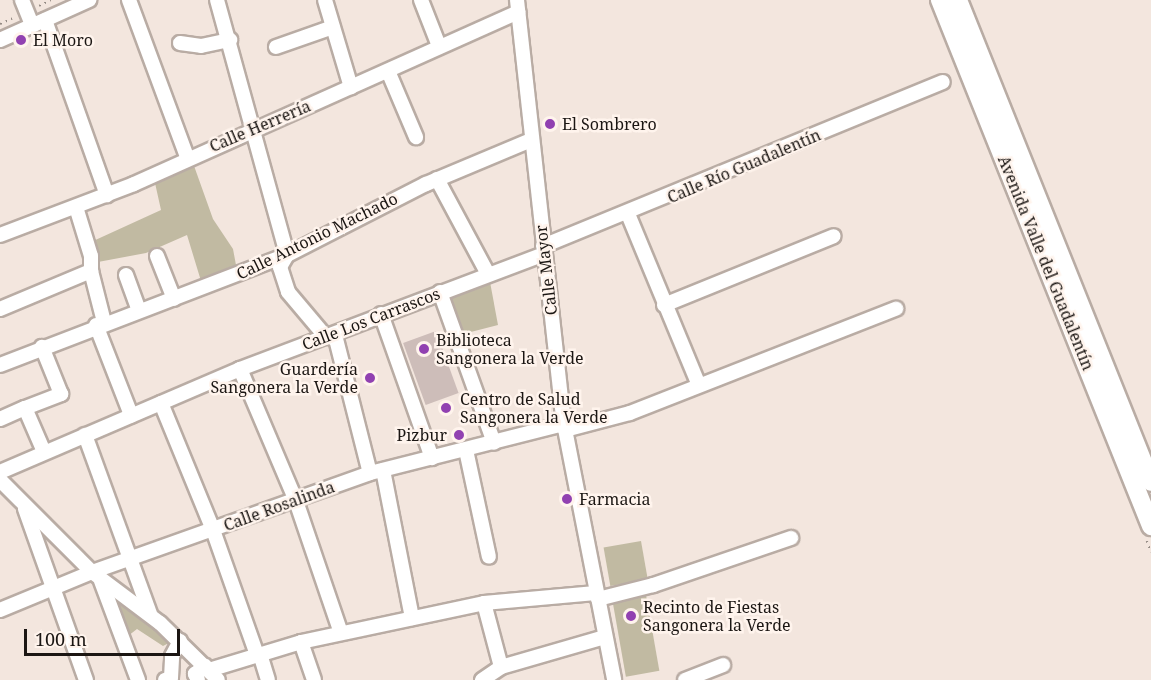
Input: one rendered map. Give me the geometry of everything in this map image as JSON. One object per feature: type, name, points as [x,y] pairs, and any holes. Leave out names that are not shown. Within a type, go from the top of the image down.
[{"type":"main road","name":"Avenida Valle del Guadalentín","points":[[940,0],[1151,526]]},
{"type":"main road","name":"Avenida Valle del Guadalentín","points":[[958,0],[1151,482]]},
{"type":"street","points":[[22,0],[32,25]]},
{"type":"street","points":[[0,40],[89,0]]},
{"type":"street","points":[[129,0],[187,157]]},
{"type":"street","points":[[217,0],[230,40],[231,64],[287,255],[280,267],[288,292],[325,336],[336,339],[376,471],[412,618]]},
{"type":"street","points":[[325,0],[351,87]]},
{"type":"street","points":[[421,0],[439,45]]},
{"type":"street","name":"Calle Herrería","points":[[0,235],[106,195],[187,157],[388,71],[518,6]]},
{"type":"street","name":"Calle Mayor","points":[[518,6],[564,427],[614,680]]},
{"type":"street","points":[[45,20],[106,195]]},
{"type":"street","points":[[276,47],[333,27]]},
{"type":"street","points":[[180,43],[201,46],[230,40]]},
{"type":"street","points":[[388,71],[416,137]]},
{"type":"street","name":"Calle Río Guadalentín","points":[[543,250],[944,82]]},
{"type":"street","name":"Calle Antonio Machado","points":[[0,365],[100,323],[174,299],[287,255],[437,179],[531,140]]},
{"type":"street","points":[[437,179],[488,274]]},
{"type":"street","points":[[76,207],[91,256],[91,271],[100,323],[131,415]]},
{"type":"street","points":[[628,214],[699,385]]},
{"type":"street","points":[[664,305],[834,236]]},
{"type":"street","name":"Calle Los Carrascos","points":[[0,472],[240,369],[488,274],[543,250]]},
{"type":"street","points":[[157,256],[174,299]]},
{"type":"street","points":[[0,309],[91,271]]},
{"type":"street","points":[[126,275],[139,310]]},
{"type":"street","points":[[440,292],[494,442]]},
{"type":"street","name":"Calle Rosalinda","points":[[0,610],[52,589],[97,576],[130,558],[376,471],[494,442],[630,413],[896,309]]},
{"type":"street","points":[[381,314],[432,458]]},
{"type":"street","points":[[0,419],[61,394],[42,347]]},
{"type":"street","points":[[240,369],[296,501],[341,633]]},
{"type":"street","points":[[161,403],[213,530],[268,680]]},
{"type":"street","points":[[25,408],[44,452]]},
{"type":"street","points":[[85,435],[150,614]]},
{"type":"street","points":[[466,450],[489,557]]},
{"type":"street","points":[[0,480],[97,576],[150,614],[211,672]]},
{"type":"street","points":[[23,504],[86,680]]},
{"type":"street","points":[[198,680],[195,674],[211,672],[258,654],[301,642],[412,618],[484,603],[597,596],[653,585],[791,538]]},
{"type":"street","points":[[97,576],[138,680]]},
{"type":"street","points":[[484,603],[501,668]]},
{"type":"street","points":[[482,680],[501,668],[605,637]]},
{"type":"street","points":[[169,679],[172,657],[180,641]]},
{"type":"street","points":[[301,642],[314,680]]},
{"type":"street","points":[[685,680],[723,665]]},
{"type":"shaded area","points":[[193,163],[213,219],[233,249],[236,265],[201,281],[187,235],[146,253],[98,262],[91,242],[161,210],[155,183]]},
{"type":"shaded area","points":[[490,282],[498,325],[463,334],[450,297]]},
{"type":"shaded area","points":[[641,541],[648,579],[610,586],[604,548]]},
{"type":"shaded area","points":[[646,595],[659,671],[626,677],[613,601]]},
{"type":"shaded area","points":[[115,601],[122,602],[173,641],[163,646],[137,629],[128,636]]},
{"type":"building","points":[[436,331],[459,393],[426,405],[403,343]]},
{"type":"place","name":"El Moro","points":[[21,40]]},
{"type":"place","name":"El Sombrero","points":[[550,124]]},
{"type":"place","name":"Biblioteca Sangonera la Verde","points":[[424,349]]},
{"type":"place","name":"Guardería Sangonera la Verde","points":[[370,378]]},
{"type":"place","name":"Centro de Salud Sangonera la Verde","points":[[446,408]]},
{"type":"place","name":"Pizbur","points":[[459,435]]},
{"type":"place","name":"Farmacia","points":[[567,499]]},
{"type":"place","name":"Recinto de Fiestas Sangonera la Verde","points":[[631,616]]}]
